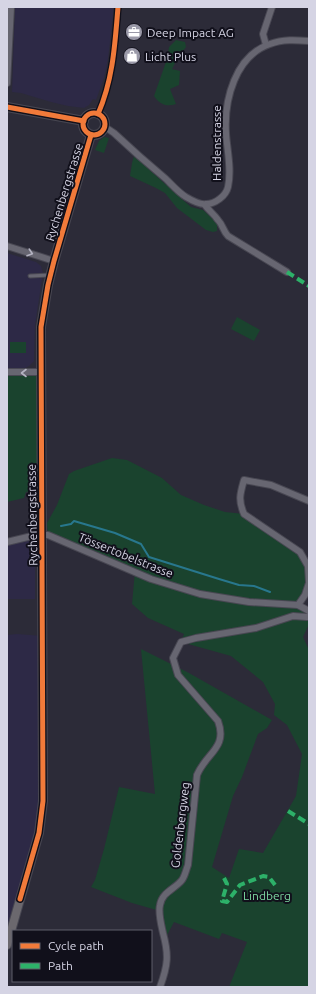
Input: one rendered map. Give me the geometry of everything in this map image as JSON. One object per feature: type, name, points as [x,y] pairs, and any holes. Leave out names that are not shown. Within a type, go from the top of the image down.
[{"type":"street","points":[[7,83],[11,7]]},
{"type":"street","points":[[98,114],[105,97],[111,72],[118,7]]},
{"type":"street","points":[[266,45],[263,34],[272,7]]},
{"type":"street","name":"Haldenstrasse","points":[[205,205],[222,198],[228,188],[230,176],[226,115],[232,88],[238,73],[247,60],[256,51],[266,45],[283,40],[309,41]]},
{"type":"street","points":[[7,107],[84,121]]},
{"type":"street","points":[[91,114],[98,114],[104,121],[103,130],[98,134],[91,134],[86,131],[84,121],[91,114]]},
{"type":"street","points":[[104,127],[114,133],[186,197],[205,205],[219,220],[224,232],[228,236],[287,272]]},
{"type":"street","name":"Rychenbergstrasse","points":[[7,945],[39,833],[42,801],[41,327],[50,275],[91,134]]},
{"type":"street","points":[[7,246],[54,261]]},
{"type":"street","points":[[7,372],[41,372]]},
{"type":"street","points":[[298,605],[309,582],[308,566],[300,552],[244,514],[240,504],[240,493],[244,480],[271,485],[309,501]]},
{"type":"street","name":"Tössertobelstrasse","points":[[7,542],[48,535],[151,579],[200,594],[249,602],[298,605],[309,611]]},
{"type":"street","name":"Goldenbergweg","points":[[160,987],[168,963],[161,922],[160,904],[165,894],[181,881],[185,875],[188,866],[197,776],[201,767],[217,748],[221,739],[221,730],[218,721],[178,675],[173,658],[182,642],[196,638],[256,628],[293,616],[309,616]]},
{"type":"lane","points":[[30,276],[50,275]]},
{"type":"shaded area","points":[[15,7],[114,7],[108,59],[104,78],[96,100],[93,99],[89,105],[84,108],[68,106],[21,93],[12,92]]},
{"type":"shaded area","points":[[7,253],[36,262],[41,266],[43,273],[35,325],[34,361],[23,369],[7,369]]},
{"type":"shaded area","points":[[35,538],[35,599],[7,599],[7,543]]},
{"type":"shaded area","points":[[17,634],[43,636],[39,833],[7,945],[7,635]]},
{"type":"green space","points":[[176,40],[185,42],[186,47],[172,69],[180,71],[179,85],[170,89],[176,104],[167,105],[161,103],[154,96],[167,59],[169,47]]},
{"type":"green space","points":[[104,137],[109,138],[104,153],[95,150],[99,141]]},
{"type":"green space","points":[[134,156],[191,207],[203,210],[217,223],[217,231],[213,232],[206,230],[177,208],[165,193],[130,176]]},
{"type":"green space","points":[[237,317],[260,330],[254,341],[231,329]]},
{"type":"green space","points":[[10,342],[26,342],[26,353],[10,353]]},
{"type":"green space","points":[[7,372],[41,372],[41,489],[26,492],[24,498],[7,502]]},
{"type":"green space","name":"Lindberg","points":[[112,458],[127,460],[162,478],[181,495],[204,505],[225,512],[244,514],[300,552],[308,566],[309,583],[298,605],[309,611],[309,624],[303,637],[309,650],[309,987],[229,987],[247,942],[222,933],[219,939],[174,922],[165,939],[160,911],[132,903],[91,887],[95,880],[104,849],[119,787],[155,794],[141,649],[189,673],[272,720],[267,728],[258,734],[242,777],[233,796],[212,867],[229,878],[239,849],[263,853],[296,796],[302,754],[287,725],[274,715],[275,704],[263,682],[231,656],[181,642],[184,634],[148,618],[132,604],[135,571],[48,535],[47,523],[57,505],[69,474]]},
{"type":"waterway","points":[[61,526],[71,524],[74,521],[115,533],[141,544],[149,557],[239,585],[254,586],[270,592]]},
{"type":"marked path","points":[[287,272],[309,286]]},
{"type":"marked path","points":[[288,811],[309,824]]},
{"type":"marked path","points":[[224,878],[227,884],[222,901],[227,902],[240,885],[263,876],[269,877],[275,885]]},
{"type":"cycle path","points":[[98,114],[110,75],[118,7]]},
{"type":"cycle path","points":[[7,107],[84,121]]},
{"type":"cycle path","points":[[94,113],[98,114],[104,120],[105,124],[104,128],[98,134],[94,135],[90,134],[84,128],[83,124],[84,120],[90,114],[94,113]]},
{"type":"cycle path","points":[[20,899],[39,833],[43,801],[41,327],[48,285],[54,261],[91,135]]},
{"type":"place","name":"Deep Impact AG","points":[[134,32]]},
{"type":"place","name":"Licht Plus","points":[[132,56]]}]
